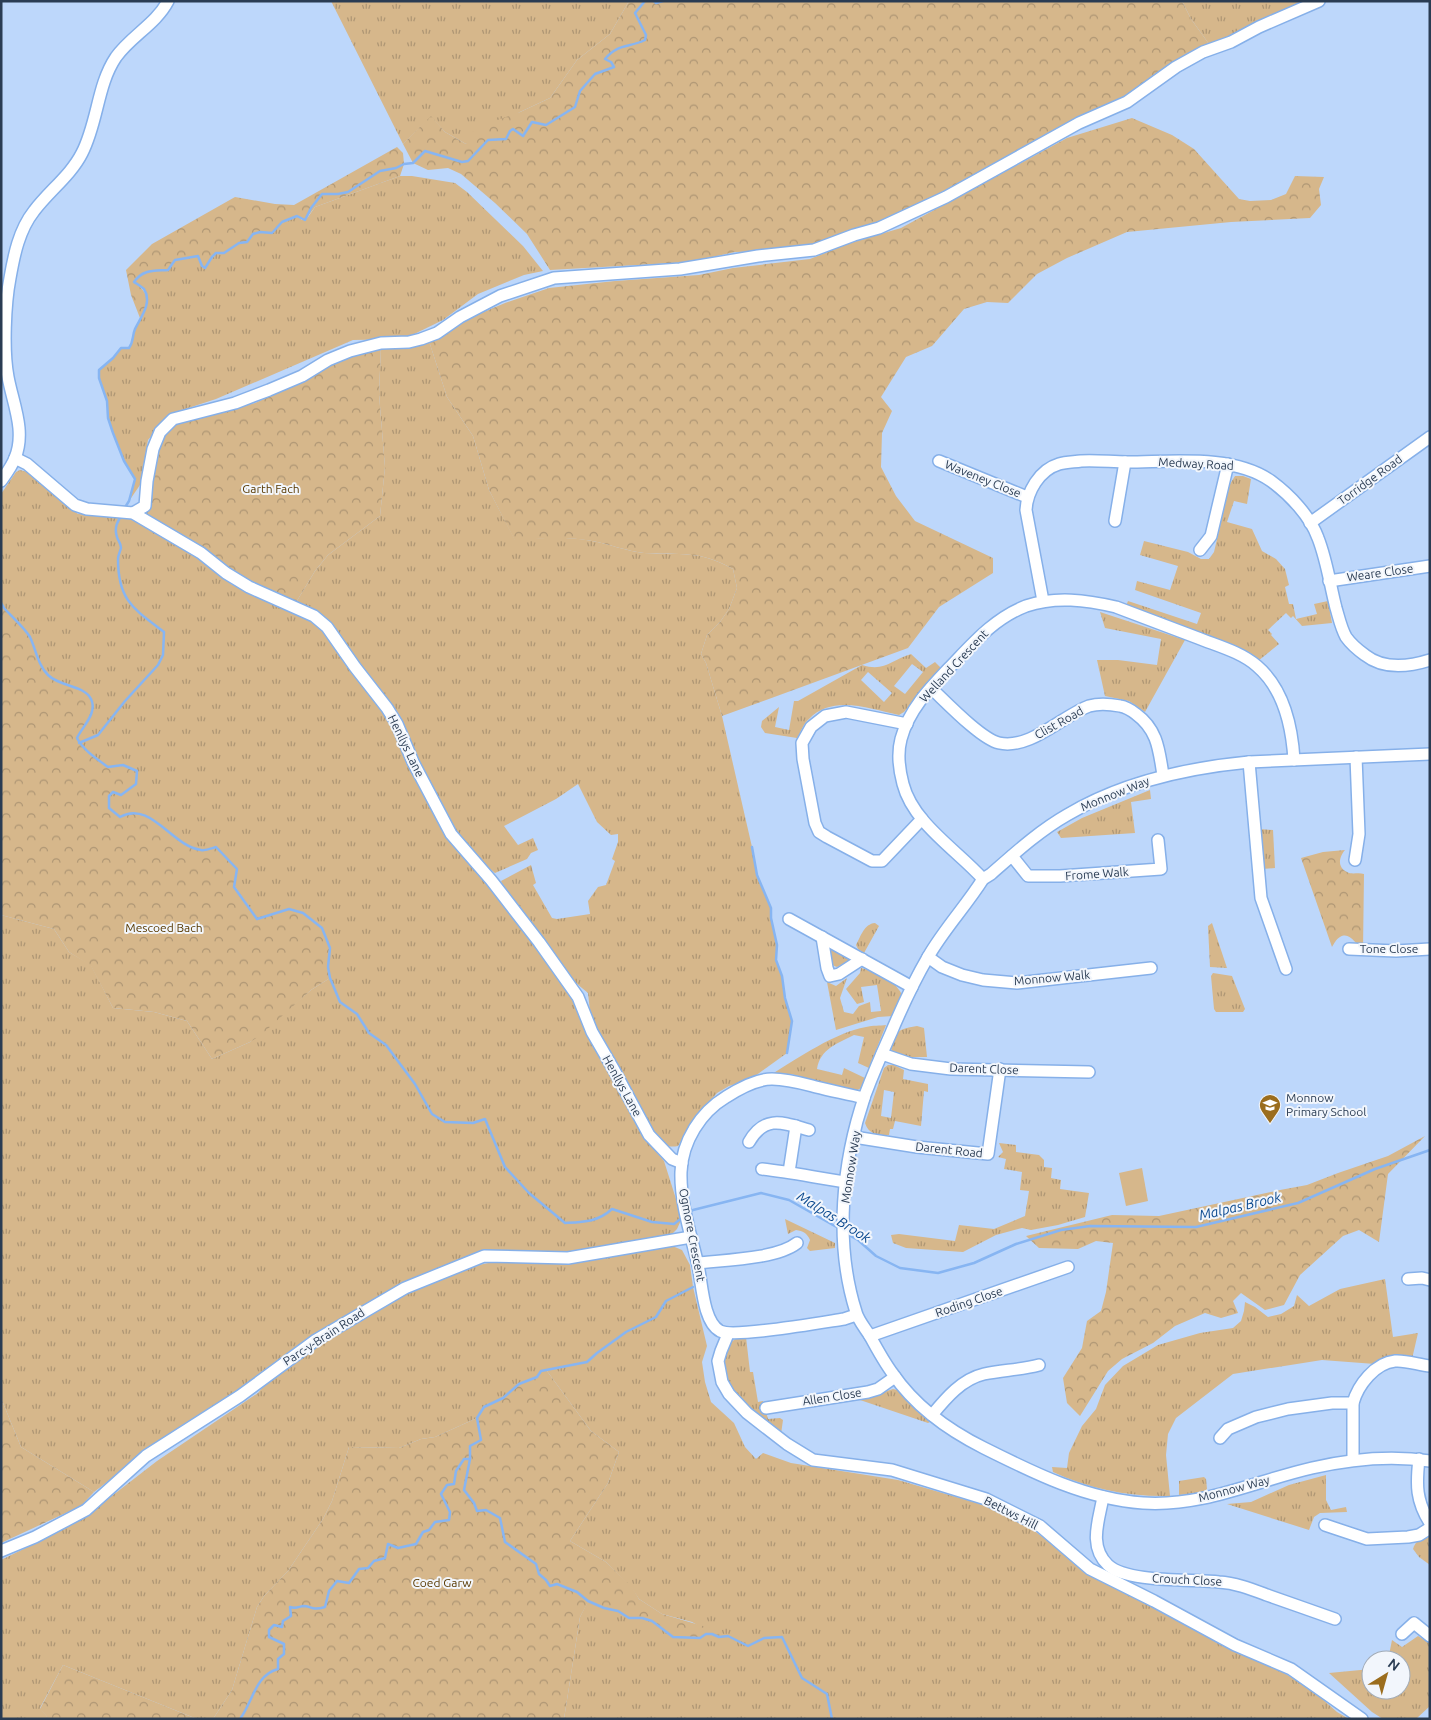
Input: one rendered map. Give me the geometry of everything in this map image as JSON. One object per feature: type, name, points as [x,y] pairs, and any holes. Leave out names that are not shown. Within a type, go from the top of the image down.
[{"type":"street","points":[[1,481],[15,458],[19,439],[19,420],[8,376],[6,337],[11,270],[20,237],[34,210],[57,186],[81,155],[89,138],[107,72],[117,56],[156,17],[168,1]]},
{"type":"street","points":[[133,513],[145,506],[147,481],[153,450],[160,432],[173,419],[235,403],[302,376],[328,360],[359,348],[381,343],[409,342],[421,339],[437,333],[460,317],[500,296],[554,278],[680,268],[758,256],[814,250],[879,228],[946,197],[1078,123],[1127,102],[1176,66],[1203,52],[1231,42],[1259,27],[1318,1]]},
{"type":"street","points":[[1,388],[13,392]]},
{"type":"street","name":"Torridge Road","points":[[1310,523],[1430,438]]},
{"type":"street","name":"Henllys Lane","points":[[15,458],[27,464],[75,506],[87,509],[133,513],[202,553],[249,587],[314,616],[327,627],[397,724],[413,762],[451,834],[491,880],[540,942],[578,997],[592,1032],[649,1135],[672,1159],[682,1163]]},
{"type":"street","name":"Waveney Close","points":[[939,461],[1027,497]]},
{"type":"street","name":"Medway Road","points":[[1027,497],[1041,475],[1058,464],[1083,461],[1188,461],[1228,464],[1243,468],[1270,480],[1290,497],[1310,523],[1323,551],[1340,624],[1346,637],[1355,647],[1370,659],[1392,666],[1416,664],[1430,660]]},
{"type":"street","points":[[1115,521],[1125,462]]},
{"type":"street","points":[[1200,550],[1211,536],[1228,464]]},
{"type":"street","points":[[1027,497],[1026,510],[1044,601]]},
{"type":"street","name":"Weare Close","points":[[1329,581],[1430,566]]},
{"type":"street","name":"Welland Crescent","points":[[983,879],[922,819],[908,800],[903,786],[898,751],[906,724],[921,699],[979,636],[1011,613],[1044,601],[1081,600],[1116,607],[1235,653],[1257,666],[1274,687],[1286,710],[1293,739],[1294,760]]},
{"type":"street","name":"Clist Road","points":[[931,688],[971,725],[993,742],[1001,744],[1026,741],[1090,706],[1110,704],[1127,707],[1144,720],[1155,735],[1163,775]]},
{"type":"street","points":[[906,724],[846,712],[825,716],[811,727],[805,736],[802,743],[803,759],[815,823],[820,832],[850,850],[872,861],[882,861],[922,819]]},
{"type":"street","name":"Monnow Way","points":[[1424,1460],[1388,1458],[1353,1460],[1311,1468],[1216,1497],[1158,1504],[1103,1497],[1067,1486],[1011,1462],[969,1440],[932,1415],[895,1377],[856,1315],[846,1274],[843,1222],[846,1182],[854,1137],[864,1098],[912,986],[945,930],[983,879],[1066,815],[1116,791],[1163,775],[1224,764],[1249,762],[1430,754]]},
{"type":"street","points":[[1355,860],[1359,834],[1356,757]]},
{"type":"street","points":[[1249,762],[1261,898],[1286,969]]},
{"type":"street","name":"Frome Walk","points":[[1012,856],[1028,876],[1060,876],[1161,869],[1158,840]]},
{"type":"street","points":[[789,920],[912,986]]},
{"type":"street","points":[[822,937],[830,976],[839,974],[862,959]]},
{"type":"street","name":"Tone Close","points":[[1349,949],[1396,951],[1430,949]]},
{"type":"street","name":"Monnow Walk","points":[[928,957],[942,967],[962,975],[983,980],[1017,983],[1151,968]]},
{"type":"street","name":"Darent Close","points":[[882,1054],[911,1064],[951,1069],[1088,1072]]},
{"type":"street","name":"Darent Road","points":[[854,1137],[988,1154],[1000,1069]]},
{"type":"street","name":"Ogmore Crescent","points":[[728,1334],[714,1326],[709,1317],[690,1232],[681,1172],[687,1144],[705,1114],[718,1102],[753,1082],[770,1079],[793,1080],[864,1098]]},
{"type":"street","points":[[749,1142],[755,1132],[763,1126],[778,1122],[809,1130]]},
{"type":"street","points":[[788,1172],[796,1126]]},
{"type":"street","points":[[762,1169],[846,1182]]},
{"type":"street","name":"Parc-y-Brain Road","points":[[1,1551],[35,1537],[86,1510],[146,1456],[240,1396],[316,1340],[405,1288],[484,1256],[568,1258],[690,1232]]},
{"type":"street","points":[[698,1263],[777,1253],[797,1243]]},
{"type":"street","name":"Roding Close","points":[[870,1336],[1068,1267]]},
{"type":"street","points":[[1408,1279],[1422,1278],[1430,1280]]},
{"type":"street","points":[[728,1334],[844,1319],[856,1315]]},
{"type":"street","name":"Bettws Hill","points":[[728,1334],[718,1361],[722,1382],[729,1394],[747,1413],[793,1448],[813,1460],[892,1470],[986,1499],[1040,1526],[1090,1569],[1235,1645],[1291,1669],[1362,1719]]},
{"type":"street","points":[[1353,1460],[1353,1403],[1362,1384],[1377,1368],[1395,1361],[1430,1366]]},
{"type":"street","points":[[932,1415],[956,1388],[969,1380],[982,1374],[1024,1369],[1039,1365]]},
{"type":"street","name":"Allen Close","points":[[766,1408],[868,1392],[878,1389],[895,1377]]},
{"type":"street","points":[[1220,1438],[1228,1429],[1256,1417],[1288,1409],[1332,1403],[1353,1403]]},
{"type":"street","points":[[1424,1460],[1417,1477],[1418,1496],[1430,1523]]},
{"type":"street","name":"Crouch Close","points":[[1103,1497],[1095,1536],[1098,1551],[1108,1566],[1123,1573],[1147,1578],[1238,1584],[1335,1619]]},
{"type":"street","points":[[1325,1525],[1367,1539],[1408,1537],[1419,1535],[1430,1528]]},
{"type":"street","points":[[1402,1634],[1414,1623],[1430,1636]]},
{"type":"green space","points":[[331,1],[629,1],[610,34],[577,60],[550,98],[520,112],[466,144],[445,132],[431,117],[403,144]]},
{"type":"green space","points":[[629,1],[1182,1],[1191,19],[1209,44],[1127,99],[1068,123],[889,219],[811,246],[775,251],[735,252],[690,262],[550,270],[527,234],[495,203],[461,174],[448,168],[428,170],[413,163],[403,144],[431,116],[445,132],[466,144],[475,128],[520,112],[550,98],[577,60],[610,34]]},
{"type":"green space","points":[[1182,1],[1309,1],[1217,43],[1209,44],[1191,19]]},
{"type":"green space","points":[[1132,118],[1172,135],[1194,149],[1239,199],[1250,201],[1271,200],[1286,194],[1295,176],[1324,177],[1319,189],[1321,205],[1310,218],[1231,222],[1127,232],[1067,258],[1037,274],[1008,303],[987,302],[964,309],[932,346],[906,357],[881,397],[892,411],[882,433],[881,467],[896,496],[915,521],[993,558],[993,573],[939,607],[908,648],[722,716],[706,663],[701,654],[707,635],[720,622],[729,609],[737,588],[733,569],[700,556],[644,553],[582,539],[553,538],[515,541],[489,490],[473,436],[447,397],[429,341],[472,317],[549,288],[699,275],[733,268],[810,259],[850,243],[901,228],[1067,138]]},
{"type":"green space","points":[[397,147],[403,153],[404,164],[400,176],[315,207],[305,220],[297,216],[277,227],[272,233],[260,232],[253,234],[247,242],[239,243],[224,253],[216,253],[205,268],[198,257],[176,260],[168,270],[145,273],[135,282],[147,298],[146,307],[140,318],[131,295],[126,270],[152,244],[235,197],[275,204],[294,205]]},
{"type":"green space","points":[[400,176],[412,176],[455,183],[467,192],[523,246],[543,271],[524,275],[478,294],[443,320],[404,339],[353,340],[216,399],[170,414],[148,440],[140,485],[129,501],[135,479],[124,461],[108,418],[107,401],[99,378],[99,370],[121,348],[129,348],[132,343],[134,332],[145,310],[147,299],[144,289],[134,282],[137,278],[145,273],[167,270],[175,260],[198,256],[202,266],[209,263],[216,253],[224,253],[239,243],[247,242],[253,234],[260,232],[272,233],[289,219],[297,216],[302,220],[308,217],[315,207]]},
{"type":"green space","points":[[429,341],[447,397],[473,436],[489,490],[515,540],[582,539],[644,553],[700,556],[733,569],[737,588],[729,609],[720,622],[707,635],[701,654],[706,663],[722,716],[757,875],[771,908],[771,918],[777,945],[776,960],[782,976],[785,998],[792,1021],[787,1053],[751,1079],[729,1086],[717,1093],[694,1119],[678,1146],[666,1146],[657,1139],[591,1020],[588,993],[571,979],[504,888],[501,881],[531,865],[536,883],[533,885],[552,918],[557,919],[590,914],[588,901],[598,887],[606,885],[615,861],[612,859],[618,842],[618,834],[611,835],[597,822],[578,784],[556,799],[504,826],[518,845],[533,838],[538,850],[531,853],[527,859],[495,873],[473,855],[454,833],[332,624],[315,611],[295,604],[315,571],[328,555],[380,516],[385,467],[379,394],[381,346]]},
{"type":"green space","name":"Garth Fach","points":[[381,346],[379,394],[385,467],[380,516],[328,555],[315,571],[295,604],[255,588],[202,547],[167,531],[143,515],[150,507],[151,480],[157,453],[165,434],[177,422],[255,403],[299,383],[342,358]]},
{"type":"green space","points":[[20,470],[31,473],[78,514],[122,515],[161,535],[212,566],[231,584],[305,617],[330,636],[390,719],[415,780],[448,838],[489,884],[569,990],[644,1137],[664,1161],[682,1218],[677,1229],[670,1236],[582,1253],[480,1254],[420,1278],[179,1427],[94,1492],[21,1447],[1,1398],[1,915],[54,929],[69,952],[91,965],[113,1008],[154,1012],[187,1021],[212,1059],[250,1042],[311,990],[330,978],[328,967],[330,948],[288,909],[257,919],[234,885],[202,851],[181,844],[166,830],[144,815],[120,817],[109,808],[109,796],[113,792],[123,765],[108,767],[83,746],[77,738],[86,724],[76,688],[57,682],[42,668],[29,636],[1,603],[1,494],[16,472]]},
{"type":"green space","points":[[1235,476],[1251,479],[1247,504],[1234,501],[1227,522],[1252,529],[1262,551],[1276,559],[1285,569],[1289,585],[1285,587],[1289,604],[1293,604],[1296,619],[1317,614],[1314,604],[1328,601],[1332,623],[1302,626],[1293,616],[1291,618],[1286,613],[1268,630],[1279,644],[1258,661],[1126,606],[1128,601],[1197,624],[1201,613],[1135,590],[1137,581],[1170,590],[1178,566],[1140,555],[1144,541],[1188,552],[1201,559],[1209,559],[1214,552],[1230,484]]},
{"type":"green space","name":"Mescoed Bach","points":[[1,603],[30,637],[44,671],[53,679],[83,691],[91,699],[93,704],[91,715],[77,738],[79,743],[108,767],[123,765],[137,771],[136,784],[121,795],[113,792],[109,796],[109,808],[120,817],[131,814],[142,815],[151,819],[190,847],[207,850],[216,847],[237,869],[234,885],[257,919],[278,911],[290,909],[304,914],[316,922],[324,934],[330,950],[330,978],[311,990],[261,1035],[250,1042],[212,1059],[187,1021],[154,1012],[113,1008],[91,966],[69,952],[54,929],[1,915]]},
{"type":"green space","points":[[1100,612],[1185,640],[1145,712],[1129,701],[1105,696],[1097,660],[1118,660],[1157,665],[1161,639],[1105,628]]},
{"type":"green space","points":[[911,654],[926,668],[935,662],[940,667],[940,670],[904,712],[899,715],[864,707],[840,705],[819,711],[807,721],[797,738],[765,733],[761,727],[762,721],[779,707],[775,727],[789,730],[794,701],[798,701],[862,665],[870,667],[882,666]],"holes":[[[912,664],[923,672],[905,694],[894,686]],[[868,672],[892,693],[884,702],[861,680]]]},
{"type":"green space","points":[[1150,790],[1151,799],[1131,802],[1135,833],[1061,838],[1057,832],[1082,818]]},
{"type":"green space","points":[[1259,829],[1273,830],[1275,868],[1262,869]]},
{"type":"green space","points":[[1345,850],[1340,859],[1340,865],[1349,873],[1364,874],[1363,950],[1353,939],[1347,936],[1336,940],[1332,947],[1301,858],[1323,852]]},
{"type":"green space","points":[[875,923],[879,926],[864,953],[856,945],[865,928]]},
{"type":"green space","points":[[1212,923],[1227,968],[1210,967],[1208,926]]},
{"type":"green space","points":[[832,949],[850,960],[837,967],[832,965],[829,952]]},
{"type":"green space","points":[[861,968],[886,978],[896,986],[903,997],[893,1016],[878,1017],[836,1030],[827,982],[836,986],[847,978],[840,998],[844,1012],[853,1014],[859,1006],[870,1002],[871,1012],[881,1011],[877,985],[861,987],[864,1002],[857,1004],[846,989],[860,973]]},
{"type":"green space","points":[[1213,973],[1232,976],[1245,1009],[1243,1012],[1216,1012],[1214,1009],[1211,976]]},
{"type":"green space","points":[[886,1025],[869,1068],[858,1063],[864,1037],[854,1035],[831,1048],[822,1056],[819,1062],[817,1069],[842,1075],[844,1068],[865,1078],[861,1088],[856,1091],[791,1074],[772,1074],[842,1034],[869,1026]]},
{"type":"green space","points":[[917,1026],[924,1028],[927,1057],[903,1057],[892,1052],[891,1046],[894,1036],[901,1030]]},
{"type":"green space","points":[[888,1065],[894,1065],[904,1070],[903,1079],[928,1084],[928,1092],[924,1091],[921,1126],[895,1121],[889,1135],[874,1134],[867,1127],[865,1123],[884,1068]],"holes":[[[884,1090],[894,1092],[891,1118],[881,1116]]]},
{"type":"green space","points":[[1425,1136],[1388,1174],[1379,1242],[1359,1230],[1343,1236],[1300,1275],[1284,1305],[1265,1310],[1241,1293],[1233,1301],[1238,1313],[1221,1318],[1205,1313],[1175,1326],[1153,1343],[1122,1359],[1108,1371],[1080,1416],[1067,1403],[1063,1378],[1082,1348],[1087,1321],[1101,1311],[1106,1292],[1113,1243],[1096,1241],[1078,1249],[1039,1248],[1026,1236],[1112,1215],[1159,1216],[1307,1185],[1388,1156]]},
{"type":"green space","points":[[999,1143],[1016,1145],[1016,1152],[1039,1155],[1044,1160],[1044,1167],[1052,1168],[1051,1178],[1061,1180],[1060,1189],[1089,1193],[1085,1217],[1058,1225],[1031,1230],[1022,1228],[996,1235],[963,1252],[906,1248],[893,1243],[891,1235],[899,1234],[955,1241],[959,1225],[994,1229],[1025,1216],[1029,1191],[1020,1190],[1022,1172],[1004,1169],[1006,1159],[998,1157],[1003,1152]]},
{"type":"green space","points":[[1142,1168],[1148,1201],[1126,1206],[1119,1173]]},
{"type":"green space","points":[[785,1219],[835,1243],[835,1248],[810,1251],[807,1248],[810,1240],[808,1236],[796,1230],[788,1234]]},
{"type":"green space","points":[[670,1245],[682,1250],[690,1265],[693,1287],[707,1346],[702,1362],[711,1402],[734,1423],[745,1447],[756,1459],[763,1453],[791,1463],[898,1480],[987,1506],[1025,1524],[1085,1573],[1117,1586],[1238,1653],[1270,1665],[1310,1688],[1337,1712],[1349,1719],[564,1719],[580,1617],[588,1601],[604,1608],[618,1611],[629,1618],[642,1618],[652,1621],[673,1637],[700,1638],[706,1634],[712,1634],[718,1637],[692,1622],[662,1614],[639,1599],[631,1587],[606,1562],[570,1541],[608,1483],[619,1452],[591,1431],[547,1371],[519,1384],[503,1398],[484,1407],[477,1418],[435,1437],[421,1439],[399,1448],[349,1447],[332,1501],[323,1519],[288,1571],[264,1596],[257,1607],[232,1690],[213,1719],[197,1719],[63,1665],[40,1708],[49,1719],[1,1719],[1,1560],[86,1516],[157,1461],[258,1393],[271,1377],[387,1302],[469,1267],[493,1262],[563,1262],[599,1258]]},
{"type":"green space","points":[[1385,1279],[1393,1337],[1418,1333],[1412,1359],[1375,1364],[1322,1360],[1233,1374],[1176,1418],[1168,1434],[1166,1455],[1170,1496],[1110,1491],[1081,1483],[1053,1472],[1052,1467],[1067,1468],[1069,1453],[1082,1426],[1096,1409],[1105,1385],[1123,1366],[1158,1345],[1200,1333],[1233,1328],[1241,1321],[1245,1302],[1268,1317],[1281,1314],[1294,1306],[1297,1295],[1309,1306],[1340,1289]]},
{"type":"green space","points":[[739,1337],[746,1337],[750,1372],[753,1372],[758,1402],[763,1401],[768,1419],[780,1418],[783,1420],[781,1434],[748,1408],[727,1385],[723,1373],[724,1353],[729,1344]]},
{"type":"green space","name":"Coed Garw","points":[[541,1371],[547,1371],[591,1431],[619,1452],[608,1483],[570,1541],[606,1562],[632,1587],[639,1599],[662,1614],[720,1631],[719,1637],[706,1634],[700,1638],[673,1637],[652,1621],[642,1618],[629,1618],[618,1611],[588,1602],[580,1617],[564,1719],[213,1719],[232,1690],[257,1607],[264,1596],[288,1571],[323,1519],[332,1501],[349,1447],[399,1448],[421,1439],[435,1437],[477,1418],[484,1407],[503,1398],[519,1384],[537,1377]]},
{"type":"green space","points":[[893,1389],[897,1390],[930,1422],[928,1423],[860,1400]]},
{"type":"green space","points":[[1,1398],[21,1447],[94,1492],[81,1506],[1,1543]]},
{"type":"green space","points":[[1326,1475],[1326,1500],[1331,1510],[1346,1507],[1347,1512],[1320,1513],[1314,1517],[1309,1530],[1227,1504],[1251,1502],[1289,1485]]},
{"type":"green space","points":[[1204,1477],[1207,1489],[1204,1492],[1179,1495],[1179,1481]]},
{"type":"green space","points":[[1430,1535],[1430,1565],[1419,1557],[1413,1549],[1419,1540]]},
{"type":"green space","points":[[1418,1636],[1430,1643],[1430,1706],[1416,1719],[1383,1719],[1372,1712],[1329,1673],[1361,1670],[1361,1700],[1411,1700],[1411,1650],[1390,1650],[1392,1640],[1402,1647]]},
{"type":"green space","points":[[63,1665],[197,1719],[49,1719],[40,1709]]},
{"type":"waterway","points":[[124,509],[129,501],[135,479],[124,461],[108,418],[107,401],[99,378],[99,370],[121,348],[129,348],[132,343],[134,332],[145,310],[147,300],[144,289],[134,282],[137,278],[145,273],[168,270],[175,260],[198,256],[202,266],[205,268],[216,253],[224,253],[239,243],[247,242],[253,234],[260,232],[272,233],[282,222],[297,216],[305,220],[311,208],[322,194],[348,192],[380,171],[413,163],[425,151],[462,162],[468,161],[488,140],[506,139],[513,129],[523,136],[532,122],[546,125],[575,107],[580,91],[595,74],[614,67],[611,62],[605,59],[614,50],[645,40],[646,35],[635,13],[645,1]]},
{"type":"waterway","points":[[654,1],[656,3],[663,1]]},
{"type":"waterway","points":[[79,743],[98,735],[125,701],[158,665],[163,655],[164,632],[136,610],[130,603],[121,585],[118,559],[121,546],[117,538],[116,528],[122,515]]},
{"type":"waterway","name":"Malpas Brook","points":[[1,603],[30,637],[39,662],[48,675],[59,682],[83,691],[91,699],[93,704],[91,715],[77,738],[83,746],[108,767],[123,765],[137,771],[136,784],[121,795],[113,792],[109,796],[109,808],[120,817],[131,813],[142,814],[190,847],[203,850],[216,847],[237,869],[234,887],[257,919],[289,909],[303,913],[322,928],[330,948],[328,967],[330,978],[340,1002],[357,1014],[369,1033],[386,1045],[415,1084],[432,1114],[445,1122],[473,1123],[485,1119],[505,1167],[529,1193],[565,1223],[596,1219],[612,1209],[652,1222],[674,1224],[683,1217]]},
{"type":"waterway","points":[[752,847],[757,875],[771,908],[771,918],[777,945],[776,960],[782,976],[785,998],[792,1021],[787,1053]]},
{"type":"waterway","name":"Malpas Brook","points":[[847,1234],[858,1240],[876,1256],[900,1268],[938,1273],[974,1263],[1016,1244],[1061,1230],[1090,1226],[1196,1227],[1298,1203],[1375,1169],[1430,1150]]},
{"type":"waterway","name":"Malpas Brook","points":[[690,1212],[761,1193],[789,1200],[840,1229]]},
{"type":"waterway","points":[[240,1719],[259,1683],[270,1672],[278,1669],[278,1659],[284,1654],[284,1644],[269,1637],[269,1630],[274,1625],[282,1627],[283,1621],[291,1616],[290,1607],[306,1606],[317,1609],[325,1607],[329,1591],[337,1581],[349,1583],[359,1569],[368,1568],[374,1561],[385,1558],[388,1544],[398,1548],[416,1544],[423,1532],[429,1530],[435,1522],[449,1520],[450,1512],[441,1494],[447,1485],[454,1484],[456,1471],[464,1459],[470,1459],[470,1446],[481,1440],[477,1418],[484,1407],[503,1398],[519,1384],[537,1377],[541,1371],[587,1362],[626,1332],[656,1317],[666,1301],[693,1287]]},
{"type":"waterway","points":[[470,1459],[464,1490],[474,1503],[477,1511],[486,1510],[500,1518],[505,1542],[536,1564],[539,1574],[550,1586],[557,1584],[577,1592],[588,1601],[604,1608],[618,1611],[629,1618],[642,1618],[652,1621],[673,1637],[700,1638],[706,1634],[712,1634],[719,1637],[728,1636],[748,1646],[764,1638],[782,1637],[802,1678],[827,1694],[832,1719]]},
{"type":"place","name":"Monnow Primary School","points":[[1270,1124]]}]
